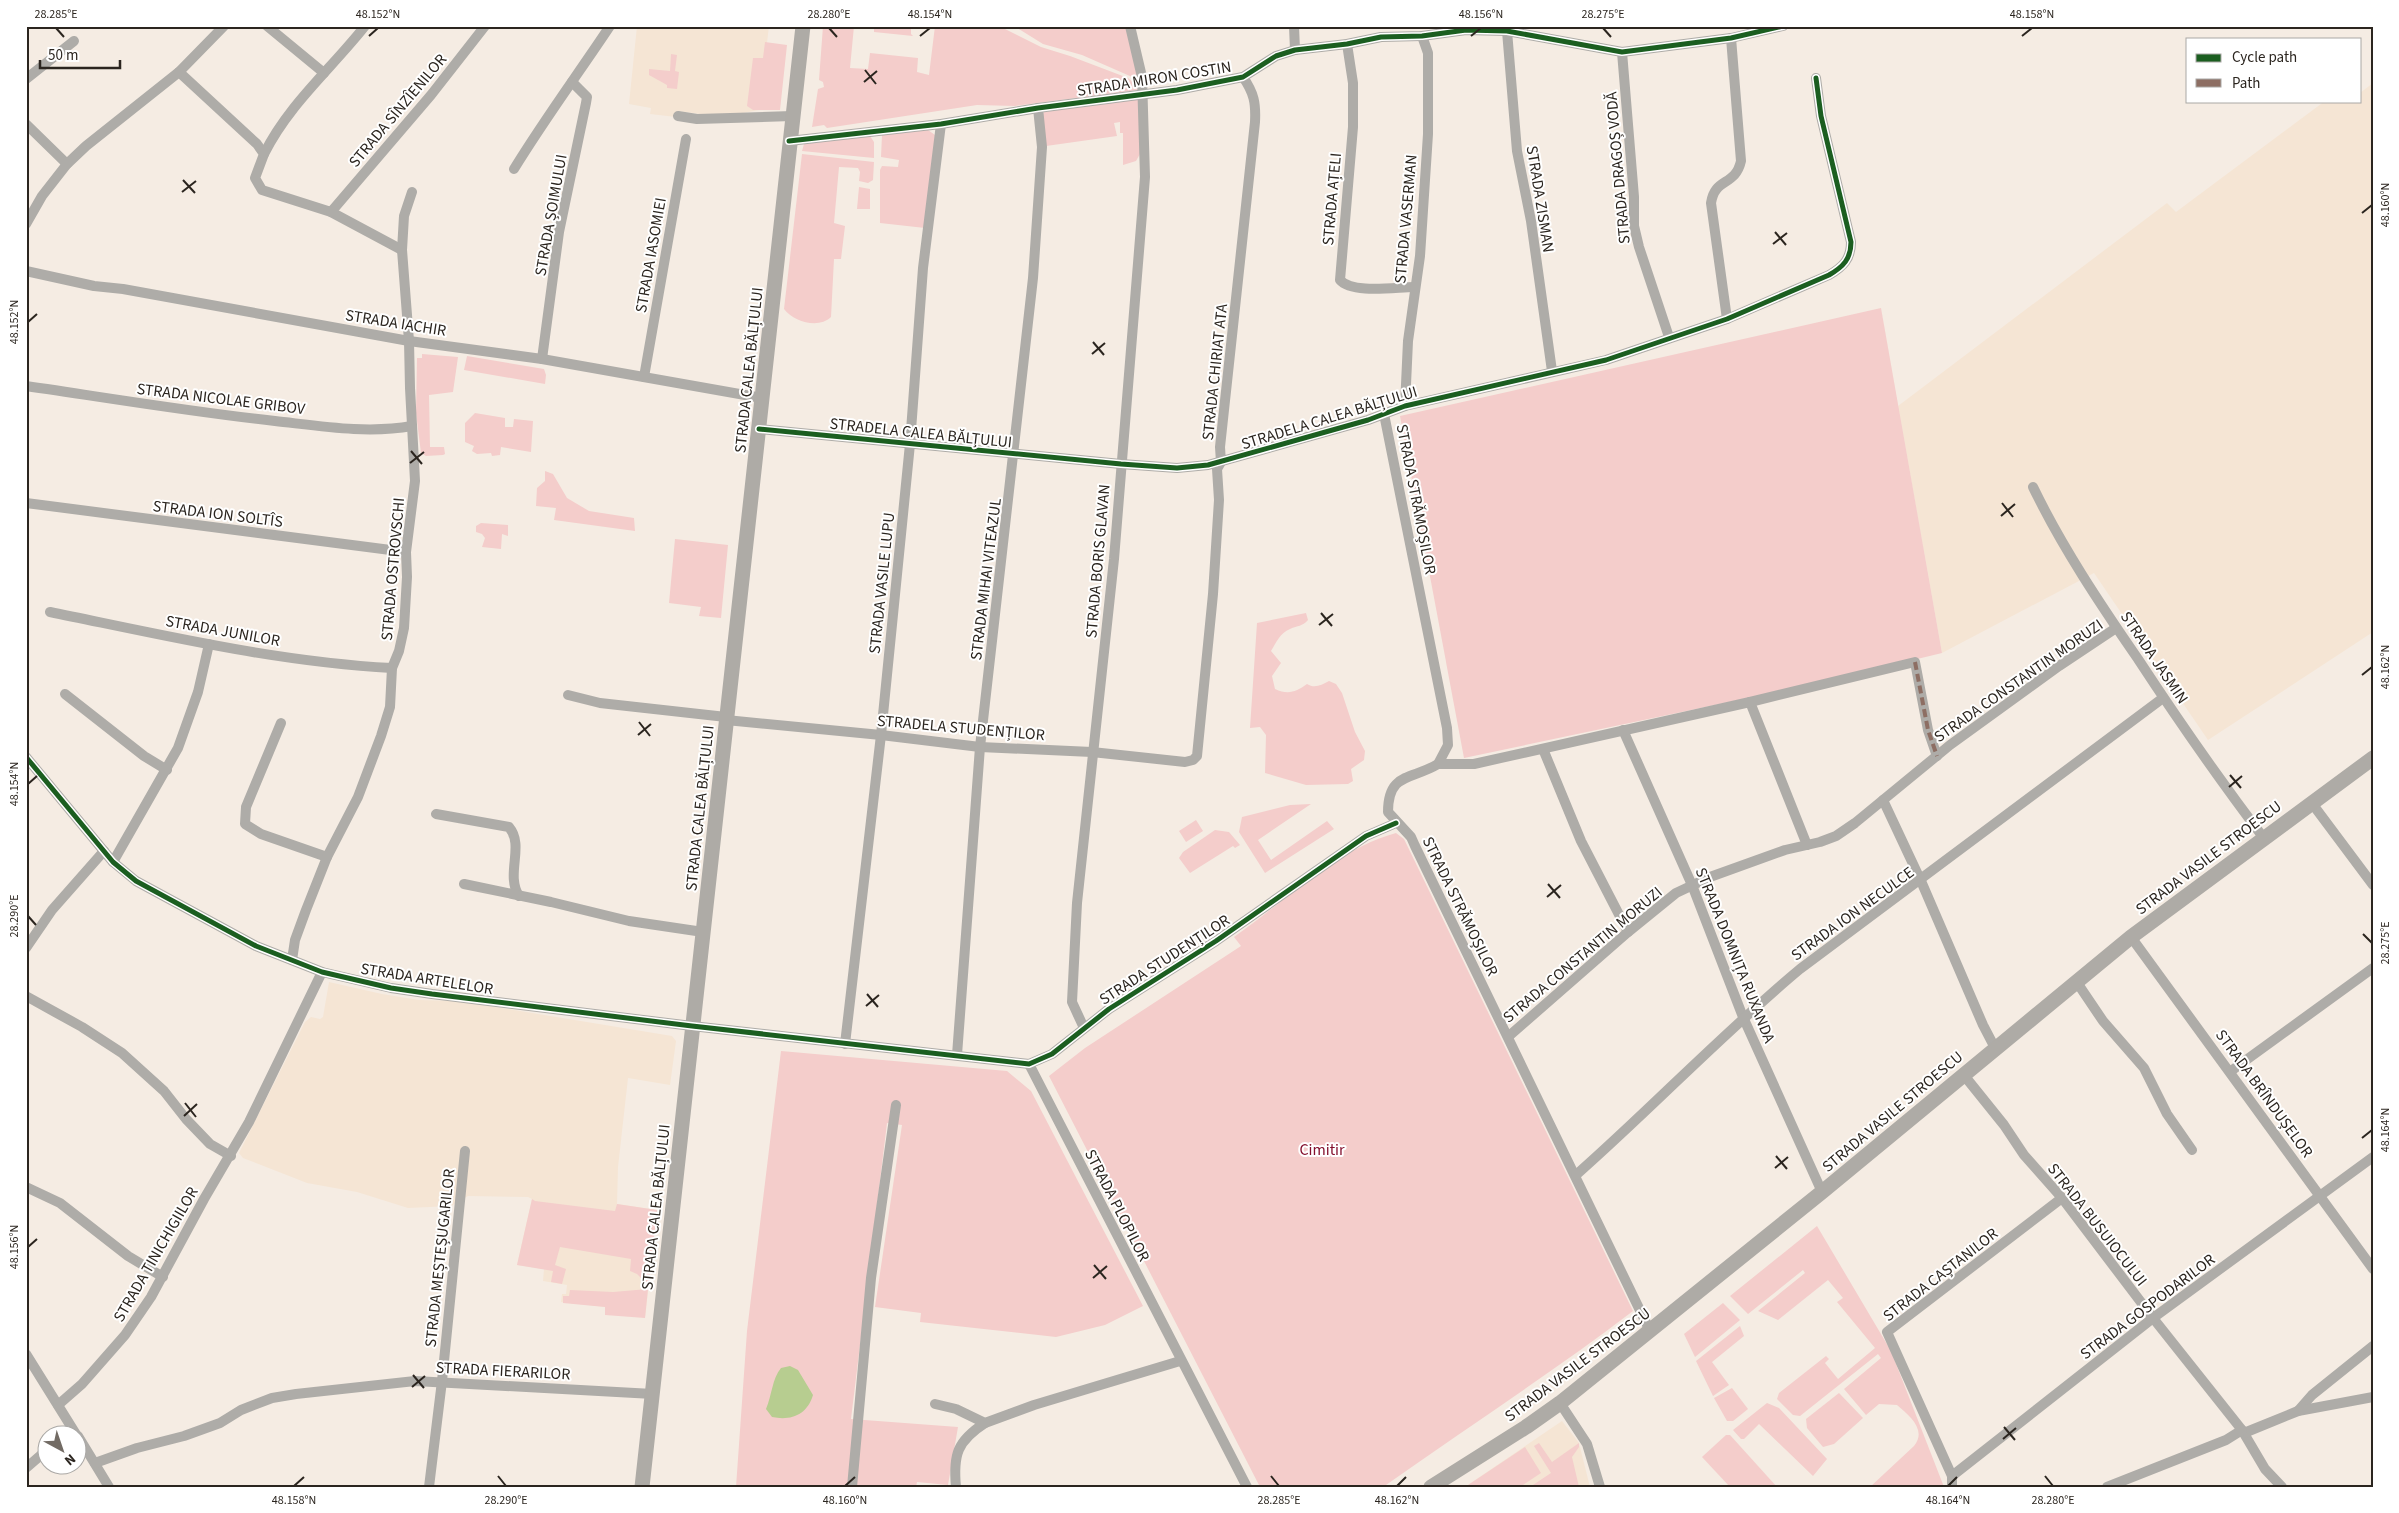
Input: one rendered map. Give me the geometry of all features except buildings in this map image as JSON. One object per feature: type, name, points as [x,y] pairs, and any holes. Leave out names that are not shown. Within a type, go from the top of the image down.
[{"type":"main road","name":"STRADA CALEA BĂLȚULUI","points":[[642,1487],[803,26]]},
{"type":"main road","name":"STRADA VASILE STROESCU","points":[[1431,1487],[1526,1428],[1560,1403],[1822,1192],[2131,937],[2263,837],[2373,758]]},
{"type":"street","points":[[26,224],[42,196],[67,164],[179,72],[224,26]]},
{"type":"street","points":[[267,26],[324,73]]},
{"type":"street","points":[[366,26],[293,106],[278,127],[264,154],[255,178],[262,190],[331,212],[402,250]]},
{"type":"street","name":"STRADA SÎNZÎENILOR","points":[[331,212],[431,95],[485,26]]},
{"type":"street","points":[[514,169],[544,120],[610,26]]},
{"type":"street","name":"STRADA BORIS GLAVAN","points":[[1084,1028],[1072,1002],[1077,903],[1114,559],[1145,177],[1143,93],[1140,66],[1130,26]]},
{"type":"street","points":[[1294,26],[1294,50]]},
{"type":"street","name":"STRADA MIRON COSTIN","points":[[789,141],[941,124],[1038,108],[1177,90],[1243,77],[1276,56],[1294,50],[1347,44],[1381,37],[1422,36],[1466,30],[1507,31],[1622,52],[1731,38],[1783,26]]},
{"type":"street","name":"STRADA ZISMAN","points":[[1507,31],[1517,151],[1531,221],[1552,371]]},
{"type":"street","name":"STRADA VASERMAN","points":[[1405,406],[1408,341],[1414,287],[1420,256],[1428,134],[1428,53],[1422,36]]},
{"type":"street","points":[[1727,319],[1711,203],[1714,191],[1718,185],[1727,182],[1738,173],[1741,161],[1731,38]]},
{"type":"street","points":[[26,79],[74,40]]},
{"type":"street","name":"STRADA AȚELI","points":[[1347,44],[1354,83],[1353,127],[1340,280],[1343,283],[1361,288],[1414,287]]},
{"type":"street","name":"STRADA DRAGOȘ VODĂ","points":[[1622,52],[1634,198],[1634,226],[1639,247],[1670,337]]},
{"type":"street","points":[[179,72],[251,137],[264,154]]},
{"type":"street","name":"STRADA CHIRIAT ATA","points":[[1193,760],[1200,749],[1214,594],[1219,500],[1217,469],[1221,462],[1220,447],[1255,122],[1256,102],[1252,90],[1243,77]]},
{"type":"street","name":"STRADELA CALEA BĂLȚULUI","points":[[759,429],[1177,468],[1221,462],[1384,414],[1405,406],[1606,360],[1727,319],[1829,275],[1840,268],[1851,252],[1851,242],[1821,116],[1816,78]]},
{"type":"street","name":"STRADA ȘOIMULUI","points":[[542,359],[559,232],[587,97],[572,82]]},
{"type":"street","name":"STRADA MIHAI VITEAZUL","points":[[957,1055],[980,747],[1033,278],[1042,147],[1038,108]]},
{"type":"street","points":[[678,116],[697,119],[792,116]]},
{"type":"street","points":[[26,124],[67,164]]},
{"type":"street","name":"STRADA VASILE LUPU","points":[[845,1044],[881,735],[910,444],[923,268],[941,124]]},
{"type":"street","name":"STRADA IASOMIEI","points":[[644,377],[686,139]]},
{"type":"street","name":"STRADA OSTROVSCHI","points":[[292,960],[295,940],[327,858],[358,797],[381,736],[390,707],[392,668],[400,651],[404,628],[407,577],[406,552],[415,481],[409,341],[402,250],[404,216],[412,192]]},
{"type":"street","name":"STRADA IACHIR","points":[[26,271],[94,286],[123,289],[409,341],[542,359],[762,398]]},
{"type":"street","name":"STRADA NICOLAE GRIBOV","points":[[26,386],[223,415],[314,425],[374,429],[412,426]]},
{"type":"street","name":"STRADA STRĂMOȘILOR","points":[[1384,414],[1447,728],[1448,745],[1438,764],[1405,776],[1397,783],[1388,800],[1388,812],[1396,823],[1411,837],[1509,1036],[1650,1331]]},
{"type":"street","name":"STRADA JASMIN","points":[[2033,487],[2052,526],[2116,628],[2226,788],[2263,837]]},
{"type":"street","name":"STRADA ION SOLTÎS","points":[[26,503],[406,552]]},
{"type":"street","name":"STRADA JUNILOR","points":[[50,612],[208,644],[363,666],[392,668]]},
{"type":"street","name":"STRADA CONSTANTIN MORUZI","points":[[1509,1036],[1628,932],[1676,893],[1786,850],[1836,836],[1937,756],[2059,666],[2116,628]]},
{"type":"street","points":[[113,862],[167,770],[187,726],[208,644]]},
{"type":"street","name":"STRADA CONSTANTIN MORUZI","points":[[1750,702],[1915,662],[1928,730],[1937,756]]},
{"type":"street","points":[[65,694],[144,756],[167,770]]},
{"type":"street","name":"STRADA CALEA BĂLȚULUI","points":[[568,695],[600,703],[726,719]]},
{"type":"street","name":"STRADA ION NECULCE","points":[[1576,1175],[1684,1076],[1743,1017],[1835,942],[1921,881],[2163,698]]},
{"type":"street","points":[[1438,764],[1474,764],[1750,702],[1808,845]]},
{"type":"street","name":"STRADELA STUDENȚILOR","points":[[726,719],[980,747],[1092,752],[1185,762],[1193,760]]},
{"type":"street","points":[[282,722],[246,807],[245,824],[260,834],[327,858]]},
{"type":"street","name":"STRADA DOMNIȚA RUXANDA","points":[[1623,730],[1692,886],[1743,1017],[1822,1192]]},
{"type":"street","points":[[1543,749],[1581,841],[1628,932]]},
{"type":"street","name":"STRADA ARTELELOR","points":[[26,756],[113,862],[136,881],[256,946],[322,972],[391,988],[692,1026]]},
{"type":"street","points":[[1883,800],[1995,1048]]},
{"type":"street","points":[[2311,802],[2373,885]]},
{"type":"street","points":[[436,814],[509,827],[514,832],[516,844],[512,878],[514,888],[519,896]]},
{"type":"street","name":"STRADA STUDENȚILOR","points":[[1029,1064],[1052,1054],[1109,1009],[1216,941],[1366,836],[1396,823]]},
{"type":"street","points":[[26,948],[52,910],[104,851]]},
{"type":"street","points":[[464,884],[629,921],[703,932]]},
{"type":"street","name":"STRADA BRÎNDUȘELOR","points":[[2131,937],[2231,1071],[2373,1269]]},
{"type":"street","points":[[2231,1071],[2373,968]]},
{"type":"street","name":"STRADA TINICHIGIILOR","points":[[58,1406],[82,1384],[126,1335],[163,1277],[204,1200],[231,1156],[322,972]]},
{"type":"street","points":[[2076,982],[2103,1021],[2144,1068],[2166,1114],[2192,1150]]},
{"type":"street","points":[[26,996],[82,1027],[122,1053],[164,1091],[186,1119],[210,1144],[231,1156]]},
{"type":"street","points":[[692,1026],[1029,1064]]},
{"type":"street","name":"STRADA PLOPILOR","points":[[1029,1064],[1180,1361],[1247,1487]]},
{"type":"street","name":"STRADA BUSUIOCULUI","points":[[1964,1074],[2004,1125],[2024,1155],[2062,1198],[2243,1432],[2265,1469],[2282,1487]]},
{"type":"street","points":[[852,1487],[871,1278],[896,1105]]},
{"type":"street","name":"STRADA MEȘTEȘUGARILOR","points":[[429,1487],[442,1381],[465,1152]]},
{"type":"street","name":"STRADA GOSPODARILOR","points":[[1952,1481],[2153,1318],[2373,1158]]},
{"type":"street","points":[[26,1187],[60,1203],[128,1256],[163,1277]]},
{"type":"street","name":"STRADA CAȘTANILOR","points":[[1952,1481],[1887,1332],[2062,1198]]},
{"type":"street","points":[[2298,1411],[2312,1395],[2373,1346]]},
{"type":"street","points":[[26,1354],[71,1426]]},
{"type":"street","points":[[956,1487],[954,1462],[958,1453],[969,1435],[985,1423],[1034,1405],[1180,1361]]},
{"type":"street","name":"STRADA FIERARILOR","points":[[95,1463],[220,1423],[241,1410],[272,1398],[415,1381],[653,1394]]},
{"type":"street","points":[[2107,1487],[2298,1411],[2373,1397]]},
{"type":"street","points":[[1560,1403],[1587,1444],[1600,1487]]},
{"type":"street","points":[[936,1404],[956,1409],[985,1423]]},
{"type":"street","points":[[88,1452],[109,1487]]},
{"type":"street","points":[[26,1468],[38,1458]]},
{"type":"shaded area","points":[[637,26],[769,26],[759,110],[722,117],[678,111],[676,117],[650,114],[651,108],[629,104]]},
{"type":"shaded area","points":[[2373,83],[2373,632],[2208,740],[2094,573],[1942,653],[1898,406],[2167,203],[2176,212],[2324,102],[2362,102],[2362,91]]},
{"type":"shaded area","points":[[329,982],[419,1000],[459,1001],[672,1036],[676,1041],[670,1085],[628,1078],[618,1167],[617,1204],[657,1210],[645,1318],[606,1307],[561,1302],[562,1294],[566,1294],[567,1285],[543,1281],[544,1269],[517,1265],[532,1199],[528,1197],[468,1196],[451,1206],[408,1208],[357,1192],[307,1183],[243,1158],[239,1153],[305,1022],[311,1017],[320,1019],[323,1017]]},
{"type":"shaded area","points":[[790,1366],[798,1370],[813,1395],[807,1407],[797,1415],[786,1418],[772,1417],[766,1409],[774,1382],[781,1368]]},
{"type":"shaded area","points":[[1562,1421],[1579,1443],[1590,1487],[1465,1487]]},
{"type":"green space","points":[[823,26],[854,26],[850,68],[868,69],[870,53],[918,58],[917,72],[929,75],[935,26],[999,26],[1041,47],[1128,78],[1135,84],[1138,90],[1015,106],[977,105],[827,128],[824,125],[812,127],[818,89],[824,87],[823,82],[819,80]]},
{"type":"green space","points":[[874,26],[911,26],[911,34],[913,36],[874,32]]},
{"type":"green space","points":[[1014,26],[1127,26],[1139,80],[1082,55],[1043,44]]},
{"type":"green space","points":[[765,42],[787,45],[780,110],[753,110],[747,106],[753,58],[763,58]]},
{"type":"green space","points":[[671,54],[677,55],[675,71],[679,72],[677,89],[667,88],[667,85],[649,75],[649,69],[670,71]]},
{"type":"green space","points":[[1133,98],[1140,100],[1140,154],[1136,161],[1123,165],[1123,133],[1120,133],[1120,122],[1114,123],[1117,136],[1046,146],[1042,116],[1044,112]]},
{"type":"green space","points":[[928,130],[935,135],[925,228],[880,223],[880,170],[882,166],[898,167],[899,160],[881,157],[882,135]]},
{"type":"green space","points":[[870,136],[874,142],[874,158],[802,151],[804,144]]},
{"type":"green space","points":[[802,154],[874,162],[873,180],[868,183],[859,181],[860,172],[858,168],[839,167],[834,223],[845,226],[841,259],[834,259],[831,317],[820,323],[800,320],[788,314],[784,309]]},
{"type":"green space","points":[[859,187],[870,189],[870,209],[857,209]]},
{"type":"green space","points":[[1881,308],[1942,653],[1814,684],[1464,758],[1400,416]]},
{"type":"green space","points":[[422,354],[458,357],[453,392],[429,395],[430,447],[444,447],[445,454],[443,455],[426,456],[421,453],[416,413],[417,358],[422,358]]},
{"type":"green space","points":[[467,356],[544,369],[546,375],[545,384],[464,370]]},
{"type":"green space","points":[[475,413],[505,418],[505,427],[513,427],[514,419],[533,421],[531,452],[501,447],[500,455],[492,456],[491,453],[477,454],[472,451],[474,446],[465,442],[465,423]]},
{"type":"green space","points":[[545,471],[553,474],[567,498],[589,511],[634,518],[635,531],[554,520],[556,508],[536,506],[537,488],[545,481]]},
{"type":"green space","points":[[481,523],[508,525],[508,536],[502,534],[501,549],[482,547],[485,538],[482,534],[476,532],[476,526]]},
{"type":"green space","points":[[675,539],[728,545],[721,618],[699,616],[701,607],[669,603]]},
{"type":"green space","points":[[1306,613],[1308,620],[1302,625],[1284,633],[1271,651],[1281,663],[1272,676],[1275,689],[1288,692],[1295,691],[1307,684],[1315,686],[1329,681],[1336,684],[1342,693],[1355,732],[1365,751],[1364,760],[1351,769],[1353,781],[1348,784],[1306,785],[1265,773],[1266,735],[1260,727],[1250,728],[1257,623]]},
{"type":"green space","points":[[1311,804],[1258,840],[1271,860],[1327,821],[1334,829],[1265,873],[1239,832],[1242,817],[1290,805]]},
{"type":"green space","points":[[1196,820],[1203,831],[1186,842],[1179,831]]},
{"type":"green space","points":[[1215,830],[1229,832],[1240,845],[1235,848],[1233,846],[1190,873],[1179,858],[1183,852]]},
{"type":"green space","name":"Cimitir","points":[[1396,833],[1404,839],[1633,1311],[1541,1378],[1386,1485],[1386,1487],[1260,1487],[1049,1076],[1085,1048],[1241,946],[1234,937],[1311,878],[1352,851]]},
{"type":"green space","points":[[781,1051],[1007,1071],[1031,1091],[1143,1306],[1105,1325],[1056,1337],[920,1322],[921,1313],[875,1307],[902,1125],[887,1123],[851,1419],[958,1427],[948,1485],[917,1482],[916,1487],[736,1487],[747,1331]]},
{"type":"green space","points":[[532,1199],[535,1201],[615,1211],[617,1204],[657,1210],[649,1282],[645,1282],[637,1274],[630,1271],[631,1259],[560,1247],[555,1265],[566,1269],[562,1284],[551,1282],[553,1271],[517,1265]]},
{"type":"green space","points":[[1817,1226],[1891,1351],[1944,1487],[1870,1487],[1914,1446],[1919,1434],[1912,1419],[1897,1405],[1879,1404],[1866,1415],[1844,1389],[1881,1358],[1878,1354],[1800,1416],[1793,1415],[1777,1399],[1779,1393],[1826,1356],[1829,1359],[1825,1363],[1838,1379],[1875,1348],[1837,1302],[1843,1298],[1828,1280],[1778,1320],[1758,1311],[1805,1273],[1803,1270],[1748,1314],[1730,1296]]},
{"type":"green space","points":[[648,1289],[645,1318],[605,1315],[605,1307],[563,1303],[563,1296],[569,1296],[570,1290],[613,1292]]},
{"type":"green space","points":[[1723,1303],[1740,1320],[1695,1357],[1684,1334]]},
{"type":"green space","points":[[1740,1326],[1744,1336],[1712,1362],[1729,1385],[1713,1396],[1696,1361]]},
{"type":"green space","points":[[1732,1388],[1748,1409],[1733,1421],[1727,1421],[1714,1398]]},
{"type":"green space","points":[[1839,1393],[1863,1418],[1834,1444],[1823,1447],[1807,1428],[1806,1419]]},
{"type":"green space","points":[[1767,1403],[1779,1408],[1827,1459],[1813,1476],[1759,1424],[1744,1439],[1741,1439],[1733,1430]]},
{"type":"green space","points":[[1726,1435],[1730,1435],[1777,1487],[1730,1487],[1702,1457]]},
{"type":"green space","points":[[1539,1443],[1552,1462],[1579,1443],[1579,1447],[1572,1457],[1579,1487],[1530,1487],[1551,1473],[1534,1446]]},
{"type":"green space","points":[[1525,1447],[1541,1473],[1520,1487],[1465,1487]]},
{"type":"marked path","points":[[1915,662],[1928,730],[1937,756]]},
{"type":"cycle path","points":[[789,141],[941,124],[1038,108],[1177,90],[1243,77],[1276,56],[1295,50],[1347,44],[1381,37],[1422,36],[1466,30],[1507,31],[1622,52],[1731,38],[1783,26]]},
{"type":"cycle path","points":[[759,429],[1177,468],[1208,465],[1368,420],[1405,406],[1606,360],[1727,319],[1829,275],[1838,269],[1848,258],[1851,242],[1821,116],[1816,78]]},
{"type":"cycle path","points":[[26,757],[113,862],[136,881],[256,946],[322,972],[391,988],[432,994],[692,1026],[1029,1064],[1052,1054],[1109,1009],[1216,941],[1366,836],[1396,823]]}]
